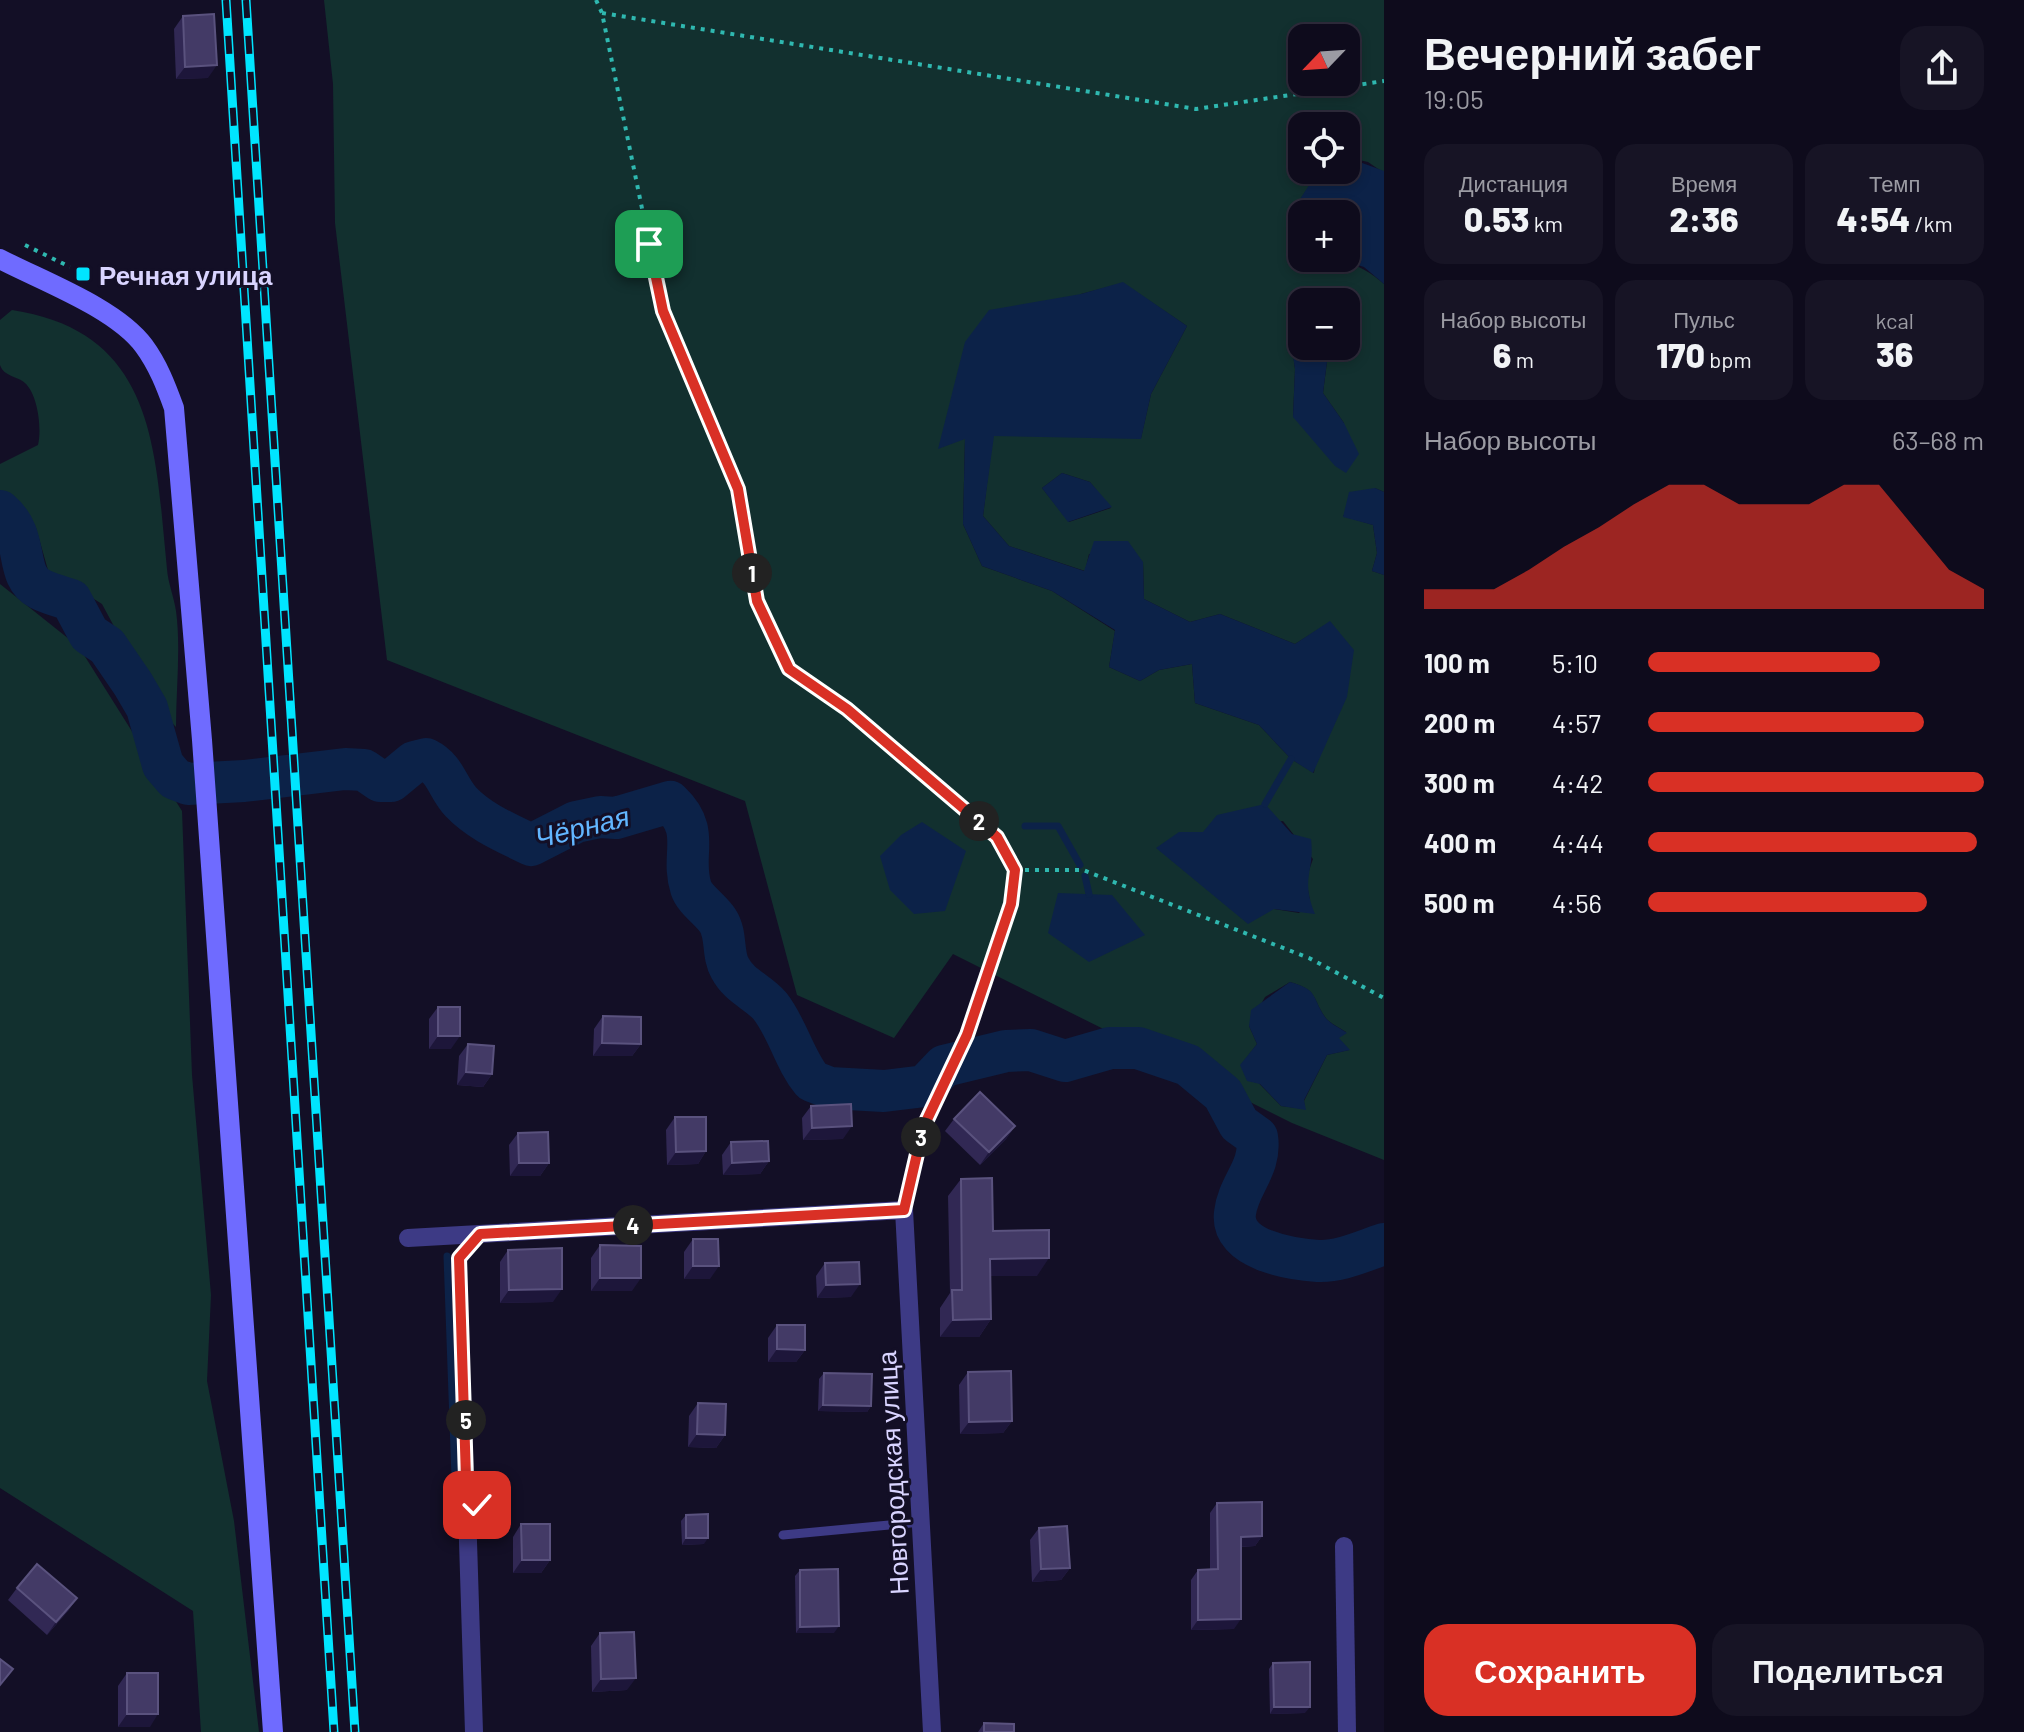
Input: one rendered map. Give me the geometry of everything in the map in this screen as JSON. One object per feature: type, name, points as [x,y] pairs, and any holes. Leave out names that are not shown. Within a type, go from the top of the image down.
[{"type":"street","points":[[0,259],[114,320],[143,344],[162,375],[174,408],[207,805],[273,1732]]},
{"type":"street","points":[[408,1238],[904,1210]]},
{"type":"street","name":"Новгородская улица","points":[[904,1210],[932,1732]]},
{"type":"street","points":[[472,1507],[474,1732]]},
{"type":"street","points":[[1344,1546],[1347,1732]]},
{"type":"lane","points":[[904,1210],[923,1128],[967,1035]]},
{"type":"lane","points":[[783,1535],[921,1522]]},
{"type":"path","points":[[596,0],[602,13],[663,311],[738,489],[757,601],[789,669],[847,709],[997,837],[1015,870],[1011,904],[967,1035]]},
{"type":"path","points":[[602,13],[1196,109],[1384,81]]},
{"type":"path","points":[[1015,870],[1083,870],[1309,958],[1384,998]]},
{"type":"path","points":[[472,1507],[459,1258],[480,1234]]},
{"type":"green space","points":[[324,0],[1384,0],[1384,173],[1360,160],[1360,112],[1288,112],[1288,184],[1311,184],[1300,200],[1288,200],[1288,272],[1360,272],[1360,268],[1384,284],[1384,492],[1375,488],[1343,516],[1373,525],[1377,553],[1372,571],[1384,575],[1384,1160],[1292,1123],[953,954],[894,1038],[797,995],[745,801],[387,660],[335,223],[333,84]],"holes":[[[1123,283],[1187,326],[1151,394],[1141,438],[993,435],[983,516],[1009,546],[1085,571],[1089,554],[1143,562],[1144,599],[1190,622],[1220,614],[1295,644],[1330,622],[1314,773],[1291,759],[1259,725],[1195,703],[1192,664],[1159,670],[1140,681],[1109,667],[1115,631],[1052,591],[982,566],[963,524],[965,438],[939,448],[1081,294]],[[1062,473],[1090,482],[1111,508],[1069,522],[1042,488]],[[1283,821],[1313,859],[1306,879],[1310,901],[1299,913],[1274,909],[1179,832],[1203,833]],[[1290,982],[1299,985],[1310,991],[1327,1019],[1346,1032],[1338,1038],[1349,1050],[1327,1055],[1304,1101],[1305,1109],[1281,1106],[1241,1065],[1257,1044],[1249,1026],[1265,997]]]},
{"type":"green space","points":[[12,310],[60,323],[96,343],[122,371],[140,404],[151,442],[168,574],[176,611],[176,727],[158,708],[102,604],[48,570],[36,528],[19,501],[0,497],[0,464],[38,445],[39,438],[38,412],[29,388],[0,365],[0,320]]},
{"type":"green space","points":[[0,584],[79,647],[182,811],[192,1075],[211,1295],[207,1381],[234,1521],[259,1732],[201,1732],[193,1611],[0,1488]]},
{"type":"water","points":[[1360,162],[1384,171],[1384,284],[1360,266],[1360,200],[1299,200],[1310,184],[1360,184]]},
{"type":"water","points":[[1123,282],[1187,326],[1151,394],[1141,439],[994,436],[983,516],[1009,546],[1084,571],[1094,541],[1128,541],[1143,562],[1144,599],[1190,622],[1220,614],[1295,644],[1330,621],[1354,650],[1347,697],[1313,773],[1291,759],[1259,725],[1195,703],[1192,664],[1159,670],[1140,681],[1109,667],[1115,630],[1052,591],[982,566],[963,524],[965,439],[938,449],[965,342],[989,310],[1081,294]]},
{"type":"water","points":[[1294,360],[1327,360],[1323,393],[1344,423],[1359,454],[1346,473],[1335,466],[1293,417]]},
{"type":"water","points":[[1062,473],[1090,482],[1112,507],[1068,522],[1042,488]]},
{"type":"water","points":[[1375,488],[1384,492],[1384,575],[1372,571],[1377,553],[1373,525],[1343,517],[1349,492]]},
{"type":"water","points":[[1265,804],[1292,834],[1311,839],[1308,883],[1315,914],[1274,909],[1248,924],[1156,848],[1179,832],[1203,832],[1217,815]]},
{"type":"water","points":[[922,822],[966,851],[945,911],[914,914],[890,890],[880,856],[901,835]]},
{"type":"water","points":[[1058,893],[1112,895],[1145,935],[1089,962],[1048,933]]},
{"type":"water","points":[[1290,982],[1310,991],[1327,1019],[1347,1033],[1339,1038],[1350,1050],[1327,1055],[1304,1100],[1306,1110],[1281,1106],[1260,1084],[1247,1081],[1240,1065],[1257,1044],[1249,1026],[1251,1010]]},
{"type":"building","points":[[214,14],[217,65],[185,67],[183,16]]},
{"type":"building","points":[[438,1007],[460,1007],[460,1036],[438,1036]]},
{"type":"building","points":[[603,1016],[641,1017],[641,1044],[602,1043]]},
{"type":"building","points":[[468,1044],[494,1046],[492,1074],[466,1072]]},
{"type":"building","points":[[980,1092],[1015,1126],[989,1152],[954,1119]]},
{"type":"building","points":[[851,1104],[852,1126],[812,1128],[811,1106]]},
{"type":"building","points":[[675,1117],[706,1117],[706,1151],[676,1152]]},
{"type":"building","points":[[548,1132],[549,1163],[519,1163],[518,1133]]},
{"type":"building","points":[[768,1141],[769,1161],[732,1163],[731,1142]]},
{"type":"building","points":[[992,1178],[993,1231],[1049,1230],[1049,1258],[990,1259],[991,1319],[953,1320],[952,1290],[962,1290],[961,1179]]},
{"type":"building","points":[[693,1239],[718,1239],[719,1266],[693,1266]]},
{"type":"building","points":[[600,1245],[641,1246],[641,1278],[600,1278]]},
{"type":"building","points":[[562,1248],[562,1289],[509,1290],[508,1250]]},
{"type":"building","points":[[859,1262],[860,1284],[826,1285],[825,1263]]},
{"type":"building","points":[[777,1325],[805,1325],[805,1350],[777,1349]]},
{"type":"building","points":[[1011,1371],[1012,1421],[969,1422],[968,1372]]},
{"type":"building","points":[[824,1373],[872,1374],[871,1406],[823,1405]]},
{"type":"building","points":[[698,1403],[726,1404],[725,1435],[697,1434]]},
{"type":"building","points":[[1262,1502],[1262,1536],[1241,1537],[1241,1619],[1198,1620],[1198,1570],[1218,1569],[1217,1503]]},
{"type":"building","points":[[708,1514],[708,1538],[686,1538],[686,1515]]},
{"type":"building","points":[[521,1524],[550,1524],[550,1560],[522,1560]]},
{"type":"building","points":[[1067,1526],[1070,1568],[1041,1569],[1039,1528]]},
{"type":"building","points":[[37,1564],[77,1598],[56,1622],[17,1588]]},
{"type":"building","points":[[838,1569],[839,1626],[800,1627],[800,1570]]},
{"type":"building","points":[[634,1632],[636,1678],[601,1679],[600,1633]]},
{"type":"building","points":[[0,1659],[13,1669],[0,1685]]},
{"type":"building","points":[[1310,1662],[1310,1707],[1274,1707],[1273,1663]]},
{"type":"building","points":[[127,1673],[158,1673],[158,1714],[127,1714]]},
{"type":"building","points":[[984,1723],[1014,1724],[1014,1732],[984,1732]]},
{"type":"waterway","name":"Чёрная","points":[[0,511],[16,532],[32,583],[44,591],[71,600],[89,634],[107,646],[133,684],[147,708],[163,765],[175,779],[188,784],[244,781],[345,769],[364,770],[380,781],[391,781],[414,762],[426,759],[438,768],[468,809],[531,845],[576,822],[600,817],[616,818],[670,802],[680,813],[688,833],[691,888],[721,926],[730,968],[739,980],[770,1006],[812,1081],[830,1088],[884,1091],[925,1086],[944,1066],[1006,1051],[1031,1050],[1065,1061],[1110,1048],[1138,1048],[1188,1065],[1223,1094],[1239,1124],[1257,1137],[1256,1158],[1235,1213],[1236,1226],[1252,1244],[1279,1255],[1318,1261],[1343,1258],[1384,1244]]},
{"type":"waterway","points":[[1265,804],[1291,759]]},
{"type":"waterway","points":[[1025,826],[1058,826],[1080,865]]},
{"type":"waterway","points":[[1085,876],[1089,894]]},
{"type":"waterway","points":[[447,1256],[456,1505]]},
{"type":"railway","points":[[226,0],[334,1732]]},
{"type":"railway","points":[[246,0],[355,1732]]},
{"type":"place","name":"Речная улица","points":[[83,274]]},
{"type":"route","points":[[477,1505],[467,1510],[459,1258],[480,1234],[904,1210],[923,1128],[967,1035],[1011,904],[1015,870],[997,837],[847,709],[789,669],[757,601],[738,489],[663,311],[649,244]]}]
